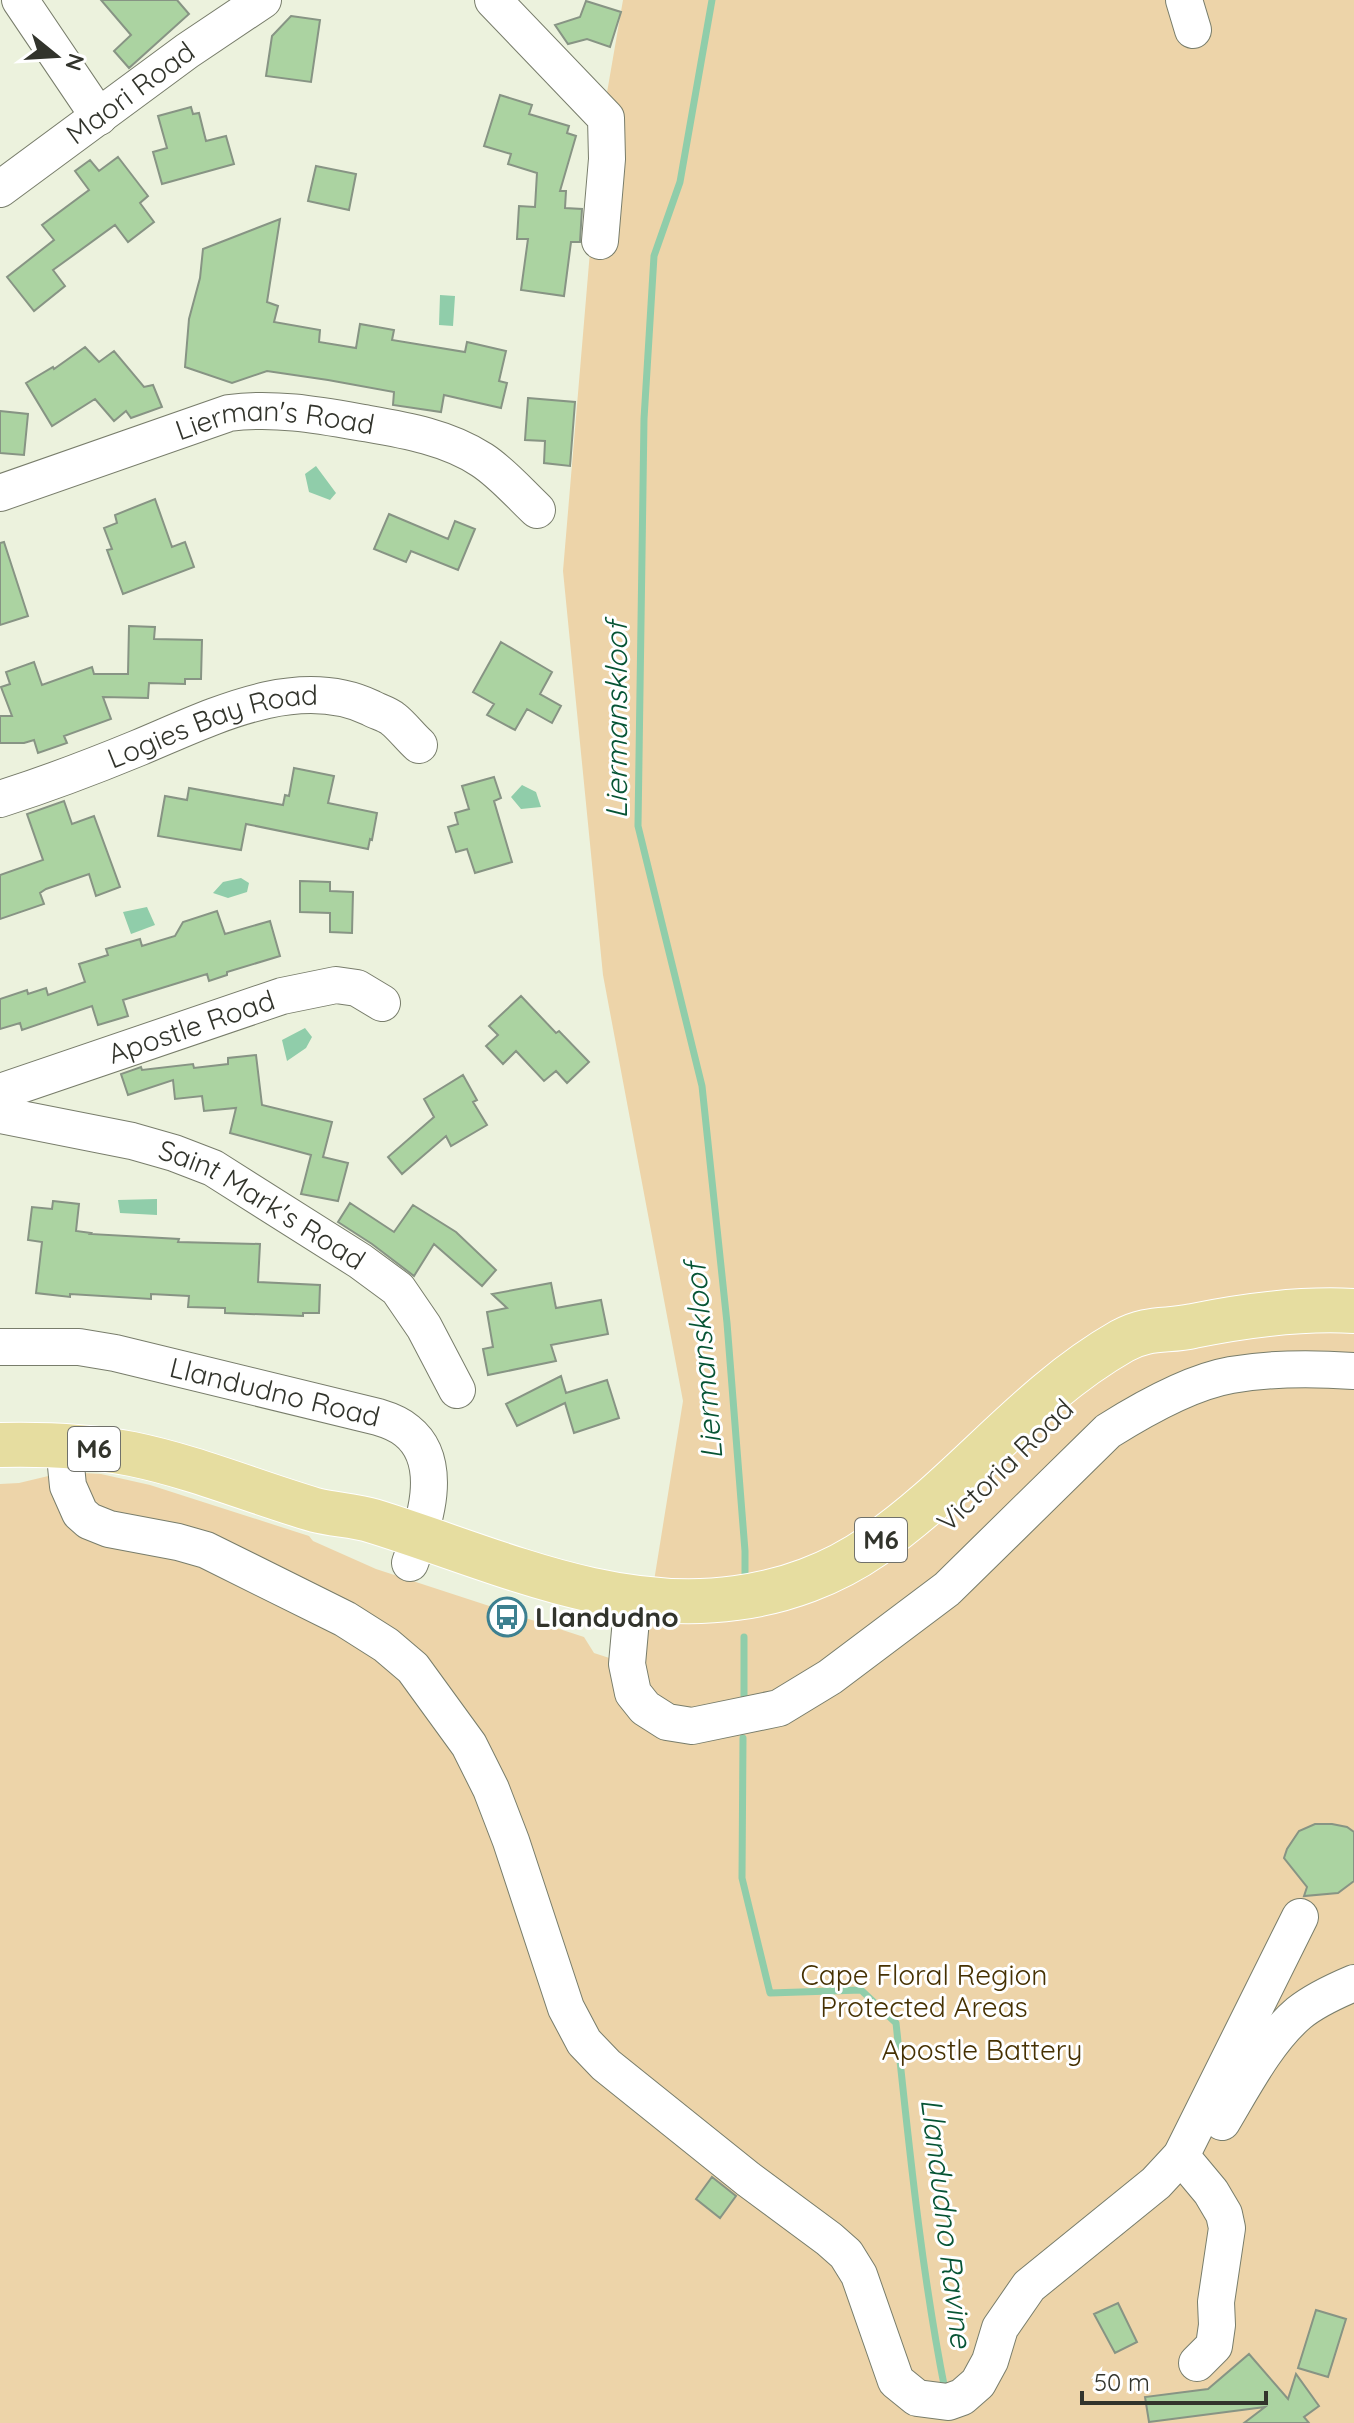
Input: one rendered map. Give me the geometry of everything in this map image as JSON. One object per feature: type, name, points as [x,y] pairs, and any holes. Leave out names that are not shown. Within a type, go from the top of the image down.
[{"type":"main road","name":"Victoria Road","points":[[0,1445],[104,1449],[161,1461],[318,1511],[364,1542],[415,1550],[559,1611],[632,1611],[677,1601],[710,1602],[739,1598],[799,1583],[848,1561],[916,1512],[1026,1411],[1076,1371],[1143,1332],[1272,1312],[1354,1311]]},
{"type":"street","points":[[20,0],[99,117]]},
{"type":"street","name":"Maori Road","points":[[0,189],[187,51],[263,0]]},
{"type":"street","points":[[493,0],[606,118],[607,159],[600,241]]},
{"type":"street","name":"Lierman's Road","points":[[0,493],[229,413],[281,410],[411,432],[448,443],[482,460],[537,510]]},
{"type":"street","name":"Logies Bay Road","points":[[0,799],[67,777],[220,714],[271,700],[307,696],[363,704],[392,718],[419,745]]},
{"type":"street","name":"Apostle Road","points":[[0,1092],[282,996],[336,985],[357,988],[382,1003]]},
{"type":"street","name":"Saint Mark's Road","points":[[0,1115],[132,1141],[213,1168],[360,1261],[398,1289],[419,1317],[457,1390]]},
{"type":"street","name":"Llandudno Road","points":[[0,1347],[79,1347],[115,1353],[393,1422],[415,1439],[429,1479],[428,1500],[415,1550]]},
{"type":"street","points":[[632,1611],[627,1664],[633,1693],[645,1708],[667,1722],[692,1726],[779,1708],[830,1677],[947,1589],[1108,1431],[1138,1412],[1183,1391],[1229,1375],[1285,1370],[1354,1371]]},
{"type":"street","points":[[64,1446],[68,1486],[80,1513],[89,1521],[109,1529],[206,1550],[345,1619],[386,1645],[413,1668],[469,1745],[491,1789],[566,2008],[584,2042],[617,2074],[846,2254],[859,2275],[896,2381],[917,2398],[948,2402],[962,2397],[978,2383],[990,2361],[1000,2328],[1029,2286],[1156,2183],[1187,2164],[1279,2035],[1299,2013],[1332,1992],[1354,1983]]},
{"type":"street","points":[[1187,2164],[1300,1917]]},
{"type":"street","points":[[1187,2164],[1211,2192],[1224,2214],[1227,2228],[1216,2302],[1214,2346],[1197,2363]]},
{"type":"green space","name":"Cape Floral Region Protected Areas","points":[[623,0],[1354,0],[1354,2423],[0,2423],[0,1484],[19,1483],[65,1472],[101,1474],[150,1485],[309,1536],[313,1541],[376,1569],[584,1637],[594,1653],[640,1668],[683,1401],[603,975],[563,571],[600,133]]},
{"type":"shaded area","points":[[440,295],[455,296],[453,326],[439,325]]},
{"type":"shaded area","points":[[316,466],[336,493],[330,500],[309,492],[305,474]]},
{"type":"shaded area","points":[[522,785],[536,792],[541,807],[521,809],[511,797]]},
{"type":"shaded area","points":[[241,878],[249,883],[247,892],[228,898],[213,893],[223,882]]},
{"type":"shaded area","points":[[147,907],[155,925],[131,934],[123,912]]},
{"type":"shaded area","points":[[305,1028],[312,1037],[306,1048],[287,1061],[282,1040]]},
{"type":"shaded area","points":[[157,1199],[157,1215],[120,1213],[118,1200]]},
{"type":"building","points":[[101,0],[177,0],[189,14],[129,68],[114,51],[131,35]]},
{"type":"building","points":[[586,1],[621,12],[610,47],[587,39],[568,44],[555,25],[580,17]]},
{"type":"building","points":[[291,16],[320,20],[311,82],[266,76],[272,36]]},
{"type":"building","points":[[500,95],[532,105],[529,114],[569,126],[567,133],[576,136],[560,191],[566,191],[565,208],[582,209],[580,242],[571,242],[564,296],[521,290],[528,239],[517,239],[519,206],[535,207],[537,173],[508,164],[511,154],[484,146]]},
{"type":"building","points":[[191,107],[193,114],[199,113],[206,141],[226,136],[234,164],[162,184],[153,152],[167,148],[158,116]]},
{"type":"building","points":[[118,157],[148,196],[140,203],[154,222],[128,242],[115,225],[53,270],[65,286],[34,311],[7,277],[54,240],[42,225],[89,190],[75,171],[90,160],[99,171]]},
{"type":"building","points":[[316,166],[356,174],[349,210],[308,201]]},
{"type":"building","points":[[280,219],[267,302],[278,306],[274,322],[320,330],[319,342],[356,348],[360,324],[394,330],[392,340],[465,352],[467,342],[506,351],[499,381],[507,383],[501,408],[444,395],[441,412],[393,405],[394,392],[328,380],[267,371],[232,383],[185,367],[189,319],[200,278],[203,249]]},
{"type":"building","points":[[85,347],[99,362],[114,351],[144,387],[153,385],[162,407],[131,418],[126,411],[114,421],[95,399],[52,426],[26,383],[54,369]]},
{"type":"building","points":[[528,398],[575,402],[570,466],[544,463],[545,441],[525,440]]},
{"type":"building","points":[[0,411],[28,414],[24,455],[0,453]]},
{"type":"building","points":[[155,499],[172,547],[185,542],[194,567],[123,594],[107,550],[112,549],[104,528],[117,523],[115,515]]},
{"type":"building","points":[[389,514],[448,539],[455,521],[475,529],[458,570],[411,551],[406,562],[374,549]]},
{"type":"building","points":[[4,542],[28,616],[0,625],[0,543]]},
{"type":"building","points":[[129,626],[155,627],[154,639],[202,640],[201,679],[185,679],[185,684],[149,683],[148,698],[103,697],[111,719],[64,736],[67,743],[38,753],[34,740],[0,743],[0,716],[12,716],[1,687],[10,684],[6,672],[34,662],[42,685],[92,667],[94,674],[128,674]]},
{"type":"building","points":[[501,642],[552,672],[540,694],[561,706],[552,723],[527,709],[515,730],[487,715],[494,704],[473,692]]},
{"type":"building","points":[[294,768],[334,776],[328,803],[377,813],[368,849],[246,824],[241,850],[158,836],[165,796],[187,800],[189,788],[283,805],[285,795],[289,796]]},
{"type":"building","points":[[494,777],[501,798],[494,801],[512,862],[475,873],[467,849],[456,852],[448,827],[458,824],[455,813],[469,809],[462,786]]},
{"type":"building","points":[[64,801],[72,824],[94,816],[120,887],[96,896],[89,874],[40,893],[44,904],[0,919],[0,875],[43,860],[27,814]]},
{"type":"building","points":[[300,881],[330,882],[330,891],[353,892],[352,933],[330,932],[330,913],[300,912]]},
{"type":"building","points":[[217,911],[225,934],[270,921],[280,956],[227,972],[227,975],[209,981],[207,974],[123,1000],[128,1016],[98,1025],[92,1006],[22,1030],[20,1023],[0,1029],[0,999],[27,990],[28,994],[46,988],[48,995],[85,982],[79,964],[108,955],[106,949],[140,939],[142,946],[175,936],[183,922]]},
{"type":"building","points":[[521,996],[589,1062],[567,1083],[556,1071],[544,1081],[516,1051],[503,1064],[486,1046],[498,1035],[489,1026]]},
{"type":"building","points":[[256,1055],[262,1105],[332,1122],[323,1157],[348,1163],[338,1201],[301,1194],[311,1155],[230,1133],[236,1108],[204,1111],[202,1096],[175,1099],[173,1080],[128,1095],[121,1074],[141,1067],[142,1070],[193,1064],[194,1068],[228,1064],[228,1058]]},
{"type":"building","points":[[463,1075],[477,1100],[473,1102],[487,1125],[451,1146],[446,1136],[402,1174],[388,1157],[434,1117],[424,1099]]},
{"type":"building","points":[[53,1201],[79,1204],[76,1231],[90,1234],[179,1239],[178,1242],[260,1244],[258,1282],[320,1285],[319,1313],[303,1313],[303,1316],[225,1313],[225,1308],[188,1307],[189,1296],[151,1294],[151,1299],[36,1293],[42,1242],[28,1240],[32,1207],[52,1209]]},
{"type":"building","points":[[350,1203],[394,1232],[413,1205],[456,1232],[496,1270],[482,1286],[434,1244],[414,1276],[338,1222]]},
{"type":"building","points":[[551,1283],[556,1308],[601,1300],[608,1334],[551,1345],[556,1361],[488,1375],[483,1349],[493,1347],[487,1312],[507,1308],[492,1294]]},
{"type":"building","points":[[561,1376],[566,1393],[607,1380],[619,1418],[574,1433],[565,1403],[517,1426],[506,1404]]},
{"type":"building","points":[[1315,1824],[1347,1827],[1354,1832],[1354,1881],[1338,1893],[1304,1896],[1307,1887],[1284,1858],[1299,1831]]},
{"type":"building","points":[[712,2177],[736,2196],[720,2218],[696,2199]]},
{"type":"building","points":[[1118,2303],[1137,2342],[1115,2353],[1094,2314]]},
{"type":"building","points":[[1316,2310],[1346,2319],[1328,2377],[1298,2368]]},
{"type":"building","points":[[1249,2354],[1288,2399],[1296,2374],[1319,2406],[1304,2417],[1309,2423],[1244,2423],[1265,2407],[1149,2422],[1145,2397],[1208,2389]]},
{"type":"waterway","name":"Liermanskloof","points":[[712,0],[680,182],[654,256],[644,419],[638,826],[702,1086],[727,1323],[745,1580]]},
{"type":"waterway","name":"Liermanskloof","points":[[744,1637],[744,1696]]},
{"type":"waterway","name":"Llandudno Ravine","points":[[743,1738],[742,1878],[770,1993],[861,1990],[896,2023],[922,2253],[945,2390]]},
{"type":"place","name":"Llandudno","points":[[507,1617]]},
{"type":"park label","name":"Apostle Battery","points":[[982,2050]]}]
